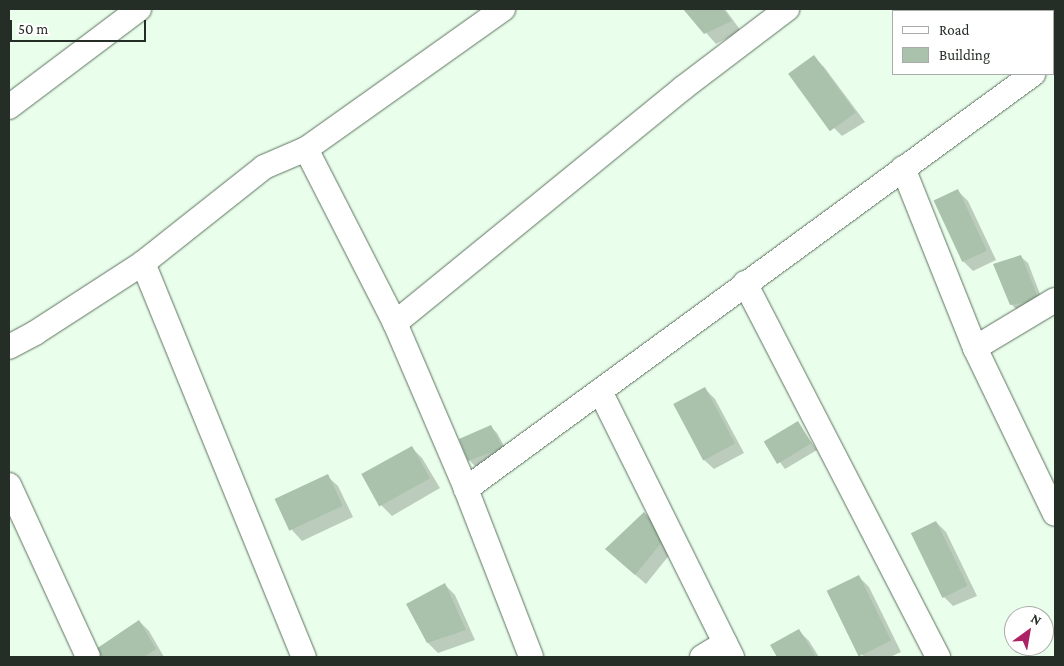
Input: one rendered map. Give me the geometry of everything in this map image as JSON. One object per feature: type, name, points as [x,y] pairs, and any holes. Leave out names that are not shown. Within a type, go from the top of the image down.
[{"type":"street","points":[[9,107],[139,9]]},
{"type":"street","points":[[9,347],[35,333],[143,264],[264,167],[306,149],[503,9]]},
{"type":"street","points":[[396,323],[683,88],[787,9]]},
{"type":"street","points":[[466,489],[745,282],[1032,75]]},
{"type":"street","points":[[306,149],[396,323],[466,489],[531,657]]},
{"type":"street","points":[[903,168],[975,348],[1055,514]]},
{"type":"street","points":[[143,264],[304,657]]},
{"type":"street","points":[[745,282],[938,657]]},
{"type":"street","points":[[975,348],[1055,300]]},
{"type":"street","points":[[600,391],[729,650],[702,657]]},
{"type":"street","points":[[9,485],[88,657]]},
{"type":"building","points":[[683,9],[723,9],[732,21],[704,34]]},
{"type":"building","points":[[814,55],[856,112],[830,131],[788,74]]},
{"type":"building","points":[[958,189],[987,251],[962,262],[934,200]]},
{"type":"building","points":[[1021,255],[1039,300],[1010,305],[993,264]]},
{"type":"building","points":[[705,387],[735,444],[703,460],[673,404]]},
{"type":"building","points":[[798,421],[811,443],[777,464],[764,442]]},
{"type":"building","points":[[491,425],[503,448],[468,461],[459,439]]},
{"type":"building","points":[[412,446],[430,478],[379,506],[361,474]]},
{"type":"building","points":[[328,474],[343,506],[289,531],[275,499]]},
{"type":"building","points":[[644,512],[666,537],[635,575],[605,549]]},
{"type":"building","points":[[936,521],[968,586],[942,598],[911,533]]},
{"type":"building","points":[[859,575],[891,641],[859,656],[827,591]]},
{"type":"building","points":[[445,583],[466,630],[427,643],[406,604]]},
{"type":"building","points":[[139,620],[156,649],[144,657],[95,657],[93,651]]},
{"type":"building","points":[[799,629],[816,657],[777,657],[770,645]]}]
